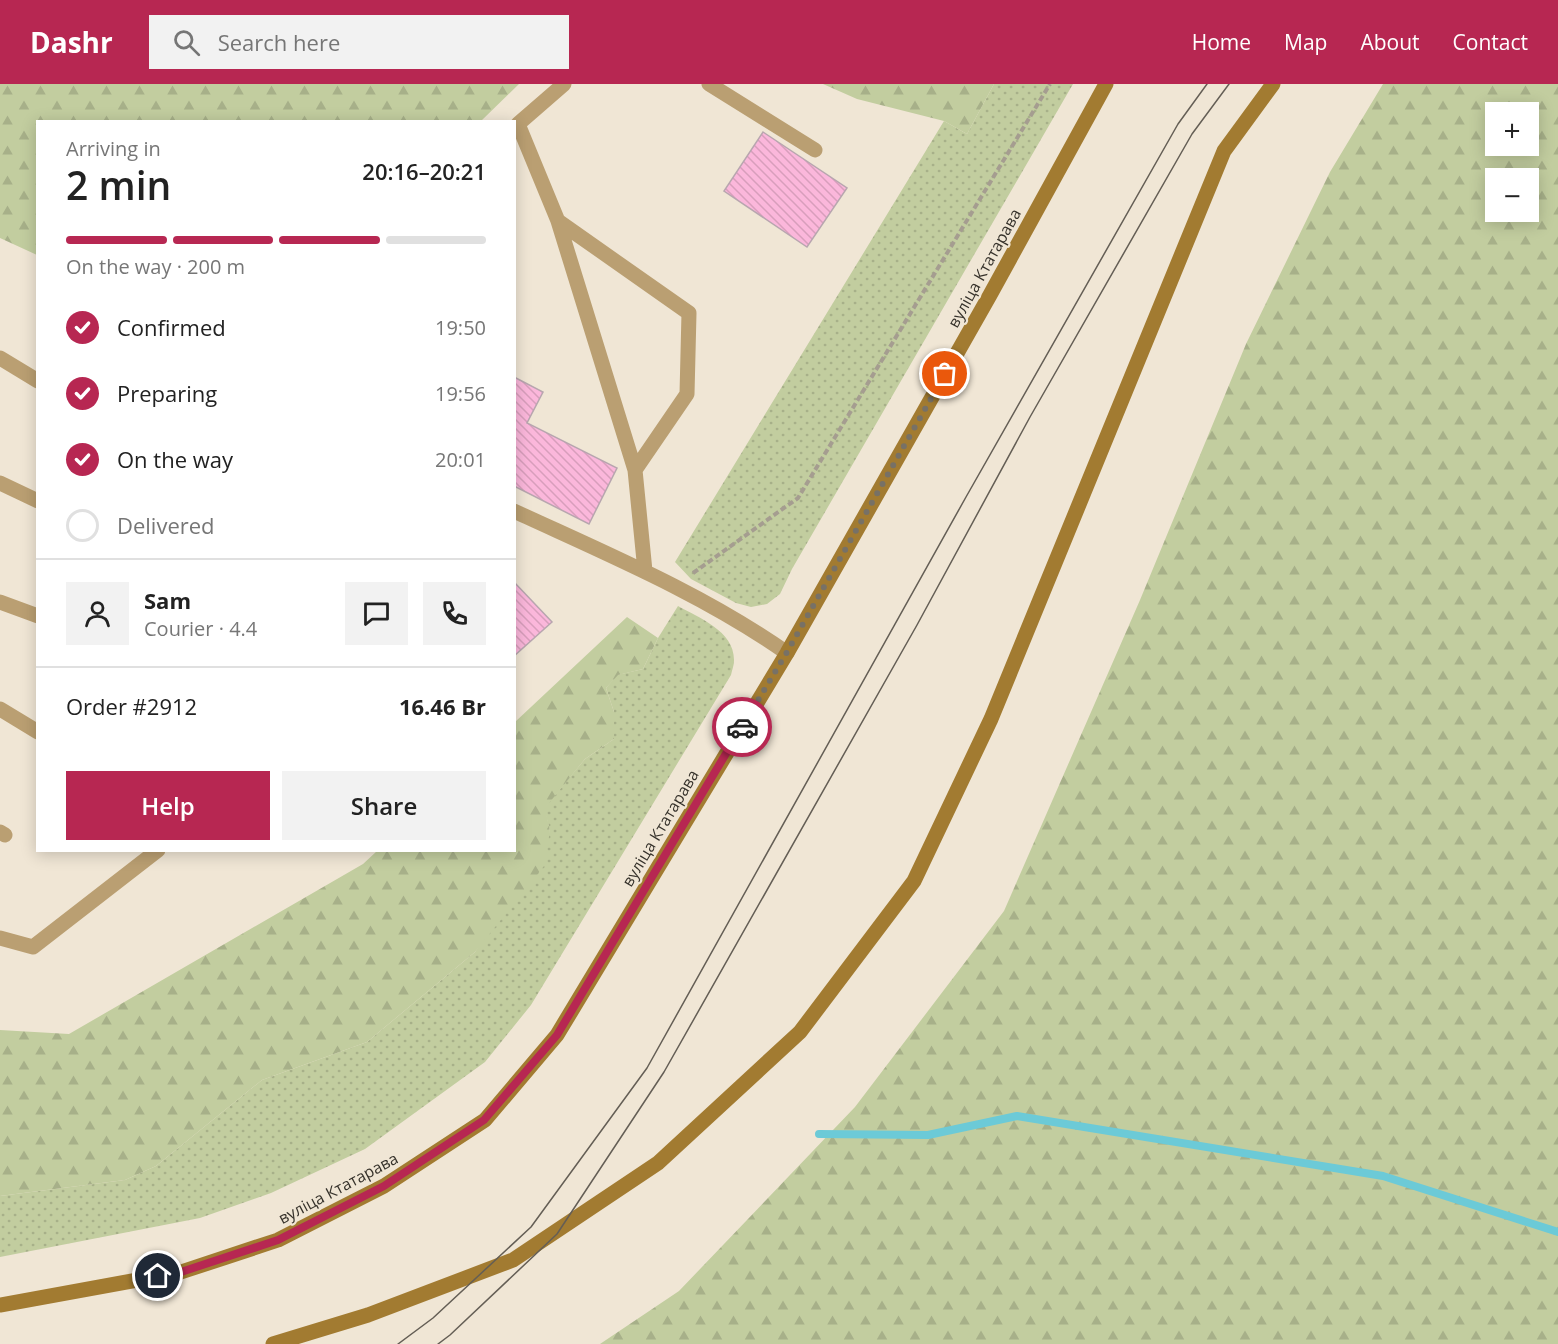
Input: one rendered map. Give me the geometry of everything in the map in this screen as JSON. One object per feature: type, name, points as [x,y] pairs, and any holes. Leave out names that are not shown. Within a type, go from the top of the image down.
[{"type":"main road","name":"вуліца Ктатарава","points":[[0,1305],[181,1272],[278,1240],[384,1186],[484,1120],[557,1035],[787,652],[985,305],[1106,84]]},
{"type":"main road","points":[[273,1344],[368,1316],[513,1260],[658,1163],[800,1032],[914,881],[991,719],[1224,151],[1273,84]]},
{"type":"lane","points":[[564,84],[518,124],[558,221],[634,470],[645,571]]},
{"type":"lane","points":[[709,84],[815,150]]},
{"type":"lane","points":[[558,221],[689,313],[687,394],[634,470]]},
{"type":"lane","points":[[0,358],[36,380]]},
{"type":"lane","points":[[0,483],[36,500]]},
{"type":"lane","points":[[516,512],[675,586],[787,652]]},
{"type":"lane","points":[[0,602],[36,615]]},
{"type":"lane","points":[[0,709],[36,731]]},
{"type":"lane","points":[[0,938],[33,947],[155,852]]},
{"type":"path","points":[[675,586],[798,498],[1050,84]]},
{"type":"green space","points":[[0,84],[519,84],[482,120],[36,120],[36,255],[0,238]]},
{"type":"green space","points":[[823,84],[994,84],[967,134],[944,121],[857,99]]},
{"type":"green space","points":[[994,84],[1073,84],[792,569],[780,594],[767,604],[751,607],[736,603],[691,579],[675,562],[944,121],[967,134]]},
{"type":"green space","points":[[1383,84],[1558,84],[1558,1344],[600,1344],[679,1291],[855,1107],[1004,911],[1140,600],[1246,344],[1330,172]]},
{"type":"green space","points":[[678,606],[714,627],[729,641],[734,661],[731,675],[531,1005],[485,1062],[365,1149],[271,1193],[200,1218],[0,1257],[0,1196],[125,1180],[156,1166],[262,1080],[367,1042],[475,952],[550,831],[544,808],[585,759],[614,739],[614,712],[606,688],[617,675],[643,669],[658,638]]},
{"type":"green space","points":[[627,617],[658,638],[643,669],[618,675],[606,688],[614,712],[614,739],[585,759],[545,808],[550,831],[544,866],[475,952],[367,1042],[262,1080],[156,1166],[125,1180],[0,1196],[0,1030],[69,1034],[363,864],[376,852],[516,852],[516,721]]},
{"type":"building","points":[[763,132],[847,188],[807,247],[724,191]]},
{"type":"building","points":[[516,378],[543,392],[527,423],[617,468],[589,524],[516,487]]},
{"type":"building","points":[[516,584],[552,622],[516,654]]},
{"type":"waterway","points":[[819,1134],[928,1135],[1017,1116],[1383,1176],[1558,1232]]},
{"type":"tram line","points":[[398,1344],[433,1318],[531,1227],[647,1068],[966,497],[1178,124],[1207,84]]},
{"type":"tram line","points":[[438,1344],[557,1234],[664,1072],[917,625],[1030,417],[1192,134],[1229,84]]},
{"type":"way so far","points":[[742,727],[945,374]]},
{"type":"route","points":[[158,1276],[181,1272],[278,1240],[384,1186],[484,1120],[557,1035],[742,727]]}]
